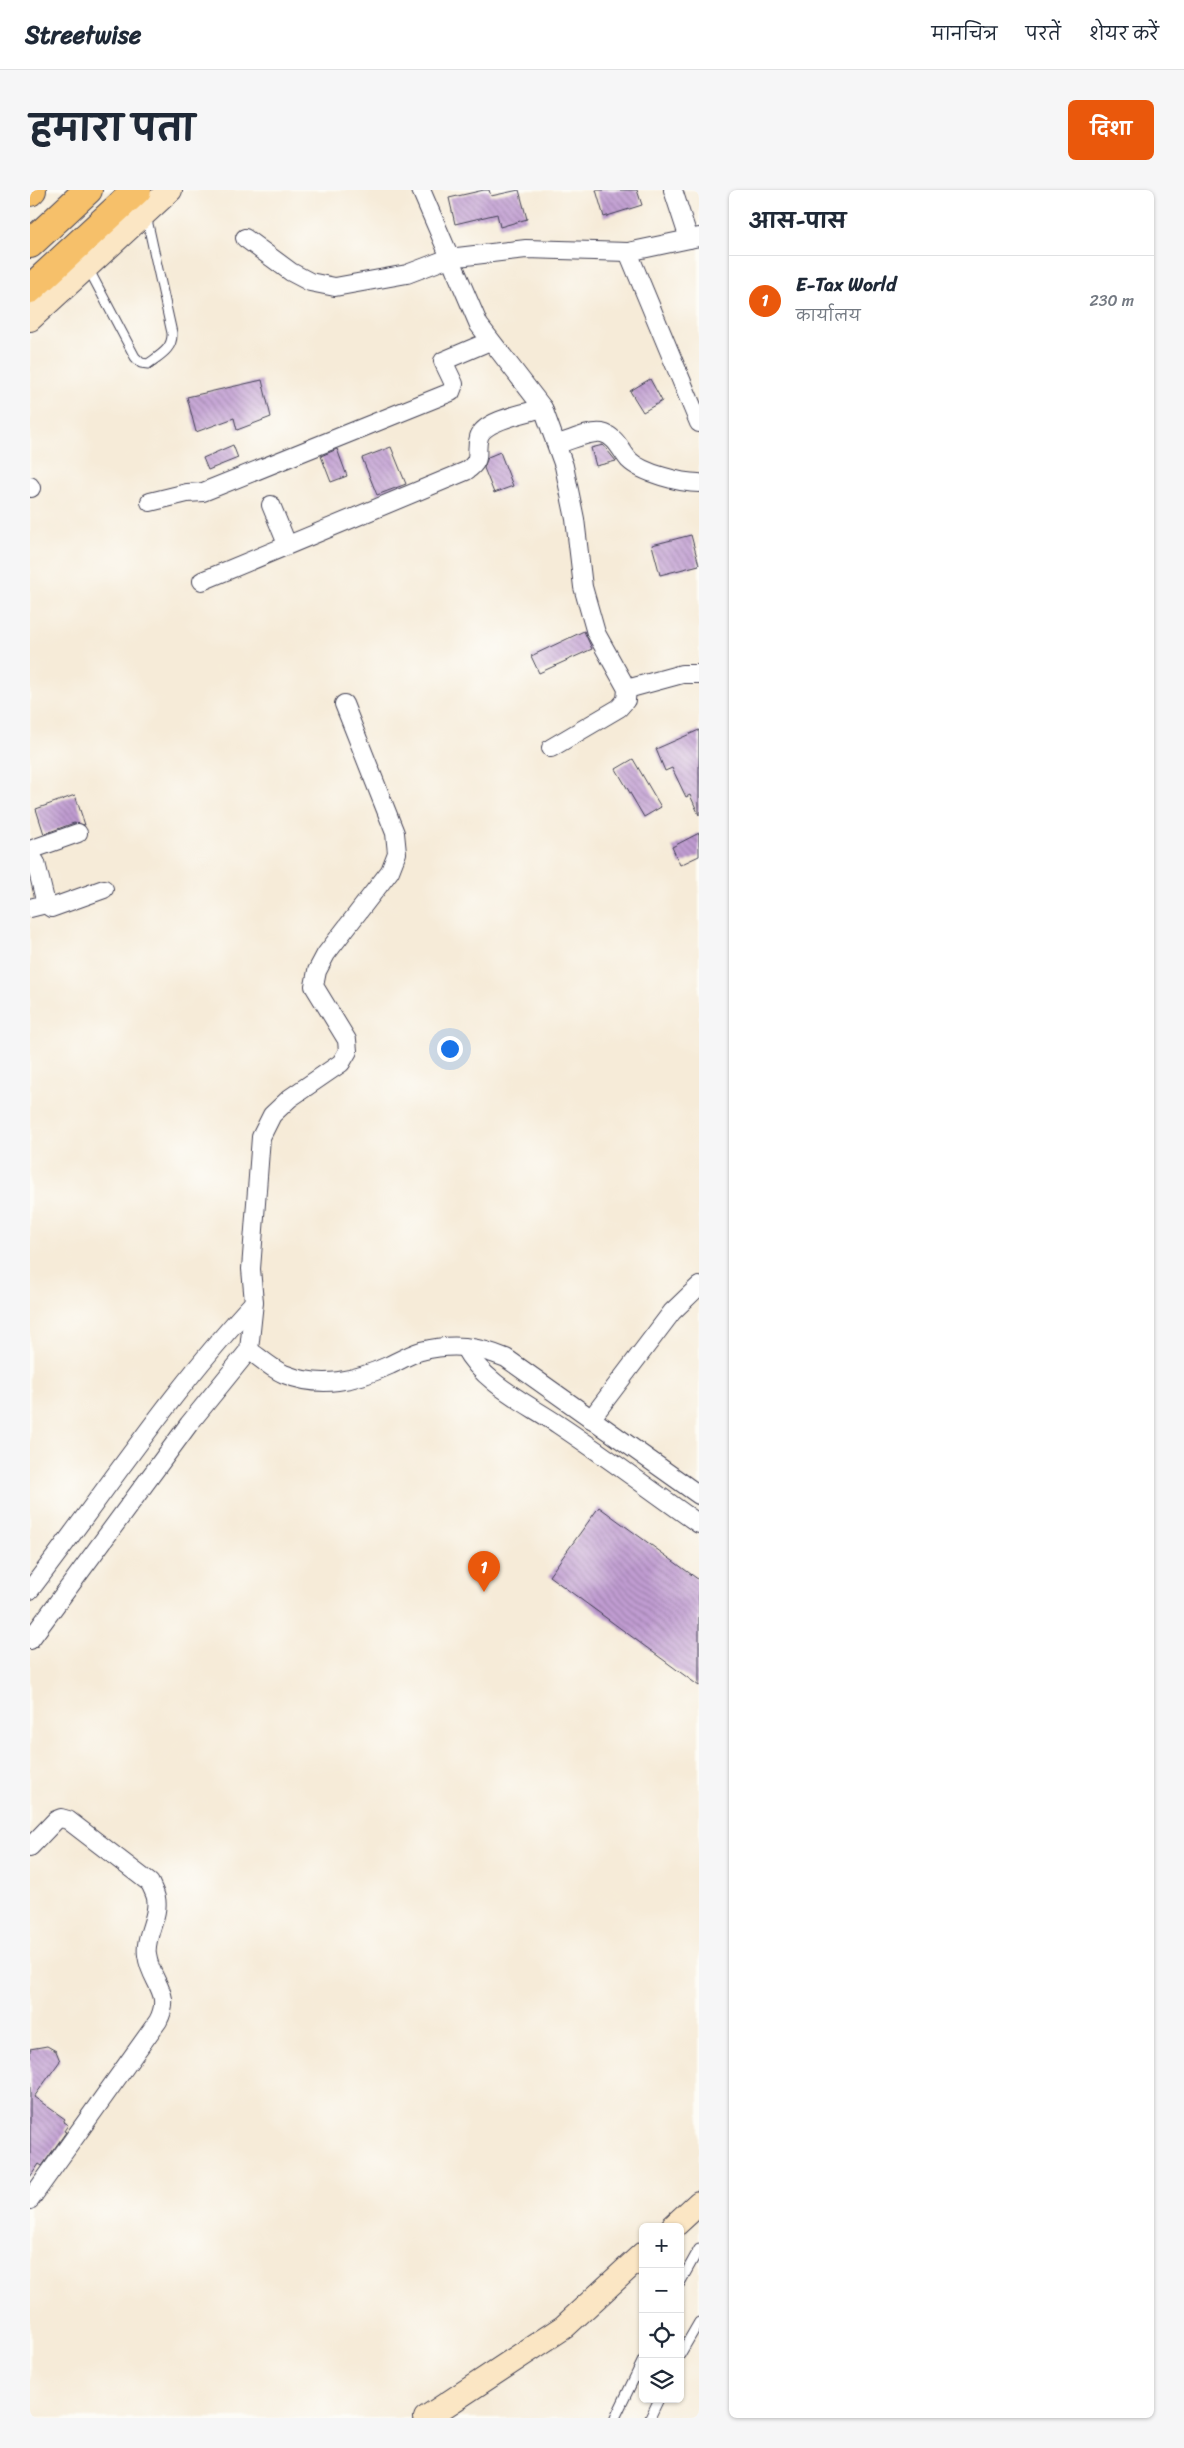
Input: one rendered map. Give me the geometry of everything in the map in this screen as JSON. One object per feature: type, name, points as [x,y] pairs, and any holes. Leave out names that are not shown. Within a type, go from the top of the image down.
[{"type":"highway","points":[[30,244],[88,190]]},
{"type":"highway","points":[[30,289],[141,201]]},
{"type":"street","points":[[30,319],[87,267],[141,201],[170,190]]},
{"type":"street","points":[[421,190],[469,306],[490,341],[516,371],[543,408],[564,466],[575,518],[583,587],[596,633],[627,689],[626,700],[619,708],[551,748]]},
{"type":"street","points":[[245,238],[291,272],[322,286],[335,287],[407,274],[449,258],[526,249],[628,252],[694,238],[673,190]]},
{"type":"street","points":[[628,252],[699,423]]},
{"type":"street","points":[[150,502],[212,489],[450,392],[454,384],[443,361],[490,341]]},
{"type":"street","points":[[202,581],[286,544],[466,471],[474,465],[479,454],[479,436],[485,428],[494,423],[543,408]]},
{"type":"street","points":[[557,444],[597,433],[604,434],[614,440],[630,461],[642,469],[666,477],[699,483]]},
{"type":"street","points":[[272,505],[286,544]]},
{"type":"street","points":[[627,689],[682,674],[699,674]]},
{"type":"street","points":[[30,1640],[189,1424],[249,1350],[254,1302],[251,1269],[261,1136],[272,1115],[290,1098],[341,1063],[348,1051],[347,1040],[314,986],[317,971],[326,954],[390,870],[397,853],[395,833],[344,704]]},
{"type":"street","points":[[78,833],[30,852],[36,863],[38,906],[56,907],[104,889]]},
{"type":"street","points":[[590,1418],[660,1327],[699,1286]]},
{"type":"street","points":[[30,1590],[183,1386],[222,1336],[254,1302]]},
{"type":"street","points":[[249,1350],[283,1374],[312,1382],[341,1382],[371,1374],[420,1352],[464,1346],[484,1349],[506,1358],[699,1496]]},
{"type":"street","points":[[464,1346],[472,1363],[491,1380],[699,1524]]},
{"type":"street","points":[[594,1450],[608,1431]]},
{"type":"street","points":[[30,1847],[56,1820],[62,1818],[68,1820],[150,1883],[156,1899],[147,1938],[147,1955],[164,1999],[163,2011],[158,2022],[30,2200]]},
{"type":"street","points":[[677,2223],[699,2203]]},
{"type":"street","points":[[426,2418],[564,2327],[639,2258]]},
{"type":"lane","points":[[87,267],[135,358],[142,363],[148,364],[170,347],[173,342],[172,333],[141,201]]},
{"type":"lane","points":[[684,2276],[699,2249]]},
{"type":"lane","points":[[684,2349],[699,2322]]},
{"type":"lane","points":[[615,2418],[639,2368]]},
{"type":"lane","points":[[650,2418],[657,2403]]},
{"type":"building","points":[[489,190],[491,196],[519,190],[527,219],[500,227],[497,214],[455,224],[449,198]]},
{"type":"building","points":[[596,190],[637,190],[642,205],[604,217]]},
{"type":"building","points":[[650,379],[662,401],[643,412],[630,391]]},
{"type":"building","points":[[262,380],[271,417],[237,430],[234,418],[196,432],[187,397]]},
{"type":"building","points":[[233,445],[238,458],[208,470],[203,458]]},
{"type":"building","points":[[603,445],[616,461],[596,466],[591,448]]},
{"type":"building","points":[[391,447],[406,484],[377,495],[362,458]]},
{"type":"building","points":[[337,449],[347,476],[331,482],[321,456]]},
{"type":"building","points":[[500,452],[513,486],[494,493],[484,468],[488,457]]},
{"type":"building","points":[[691,535],[699,565],[660,575],[652,545]]},
{"type":"building","points":[[584,631],[592,649],[539,673],[531,656]]},
{"type":"building","points":[[699,730],[699,815],[690,795],[686,797],[672,768],[665,771],[656,749]]},
{"type":"building","points":[[633,759],[661,807],[644,817],[616,769]]},
{"type":"building","points":[[75,795],[85,825],[74,823],[44,834],[36,809]]},
{"type":"building","points":[[699,833],[699,856],[680,865],[672,847]]},
{"type":"building","points":[[599,1507],[699,1580],[699,1686],[549,1576]]},
{"type":"building","points":[[47,2046],[56,2051],[60,2061],[34,2097],[65,2119],[63,2122],[68,2125],[64,2131],[66,2132],[42,2166],[39,2164],[30,2177],[30,2049]]},
{"type":"place","name":"E-Tax World","points":[[484,1592]]}]
